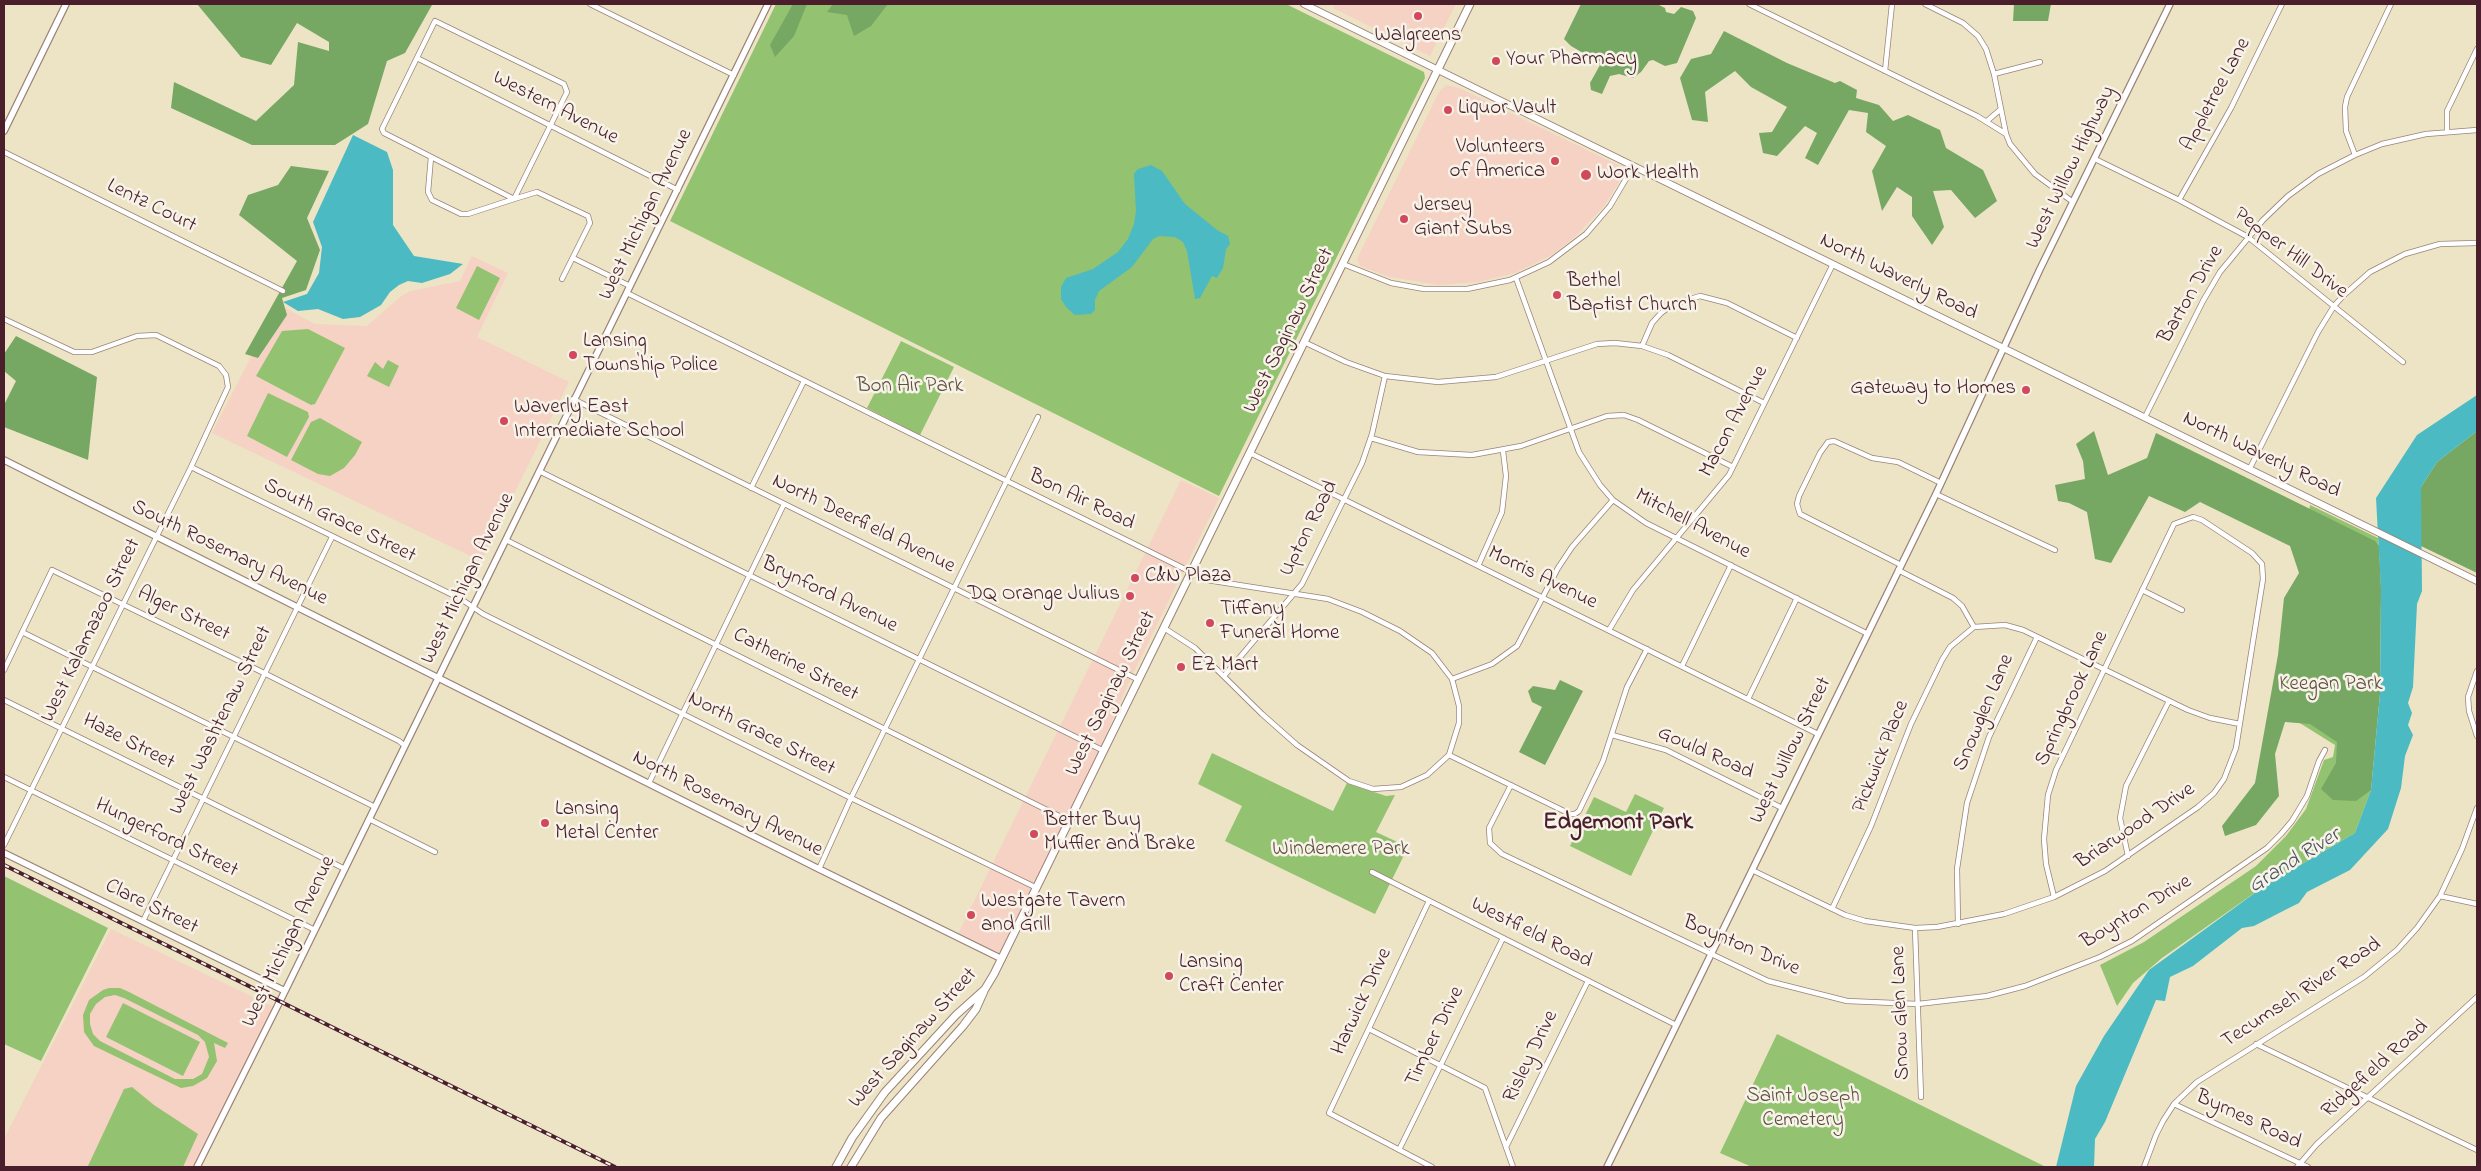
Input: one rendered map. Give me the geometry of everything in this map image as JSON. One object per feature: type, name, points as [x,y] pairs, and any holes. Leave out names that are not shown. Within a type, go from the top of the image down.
[{"type":"main road","name":"North Waverly Road","points":[[1304,4],[2477,581]]},
{"type":"main road","name":"West Saginaw Street","points":[[836,1167],[852,1138],[885,1092],[956,1016],[985,989],[1002,959],[1470,4]]},
{"type":"main road","points":[[851,1167],[881,1118],[963,1026],[976,1009],[985,989]]},
{"type":"street","points":[[4,131],[66,4]]},
{"type":"street","points":[[590,4],[734,75]]},
{"type":"street","name":"West Michigan Avenue","points":[[197,1167],[768,4]]},
{"type":"street","points":[[1749,4],[1987,121],[2006,134]]},
{"type":"street","points":[[1885,71],[1892,4]]},
{"type":"street","points":[[1925,4],[1963,23],[1978,36],[1986,49],[1994,74],[2006,134],[2010,144],[2034,174],[2073,202]]},
{"type":"street","name":"West Willow Highway","points":[[2004,348],[2170,4]]},
{"type":"street","name":"Appletree Lane","points":[[2179,200],[2231,108],[2282,4]]},
{"type":"street","points":[[2355,155],[2346,130],[2345,107],[2347,97],[2391,4]]},
{"type":"street","points":[[435,21],[564,84],[567,92],[514,199],[384,134],[382,129],[435,21]]},
{"type":"street","points":[[2447,131],[2447,111],[2477,50]]},
{"type":"street","name":"Western Avenue","points":[[417,58],[678,190]]},
{"type":"street","points":[[1994,74],[2040,62]]},
{"type":"street","points":[[1987,121],[2001,109]]},
{"type":"street","name":"Barton Drive","points":[[2145,417],[2210,287],[2248,236],[2288,196],[2318,174],[2355,155],[2400,139],[2447,131],[2477,130]]},
{"type":"street","name":"Lentz Court","points":[[4,152],[283,291]]},
{"type":"street","points":[[431,157],[428,192],[432,200],[461,214],[468,214],[537,192],[588,216],[590,223],[562,279]]},
{"type":"street","name":"Pepper Hill Drive","points":[[2095,159],[2248,236],[2403,362]]},
{"type":"street","points":[[1343,264],[1391,283],[1424,289],[1471,289],[1516,278],[1549,262],[1586,234],[1610,206],[1633,167]]},
{"type":"street","points":[[2250,468],[2318,332],[2334,306],[2370,272],[2395,258],[2440,244],[2477,243]]},
{"type":"street","points":[[573,258],[630,286]]},
{"type":"street","name":"Macon Avenue","points":[[1609,630],[1633,590],[1722,484],[1733,467],[1834,264]]},
{"type":"street","name":"Mitchell Avenue","points":[[1516,278],[1579,452],[1613,500],[1646,523],[1868,634]]},
{"type":"street","name":"Bon Air Road","points":[[627,293],[1207,580],[1295,593],[1346,605],[1400,631],[1432,653],[1452,679],[1458,700],[1458,723],[1449,755]]},
{"type":"street","points":[[1642,346],[1652,323],[1661,313],[1672,305],[1700,296],[1727,303],[1797,338]]},
{"type":"street","name":"West Kalamazoo Street","points":[[4,319],[74,352],[92,352],[137,336],[156,335],[213,362],[226,375],[226,394],[4,845]]},
{"type":"street","points":[[1304,342],[1346,362],[1386,376],[1438,382],[1496,377],[1597,344],[1615,343],[1642,346],[1668,355],[1764,403]]},
{"type":"street","name":"West Willow Street","points":[[1607,1167],[1936,494],[2004,348]]},
{"type":"street","name":"Upton Road","points":[[1224,676],[1286,600],[1302,584],[1362,463],[1371,438],[1386,376]]},
{"type":"street","points":[[751,488],[804,381]]},
{"type":"street","name":"North Deerfield Avenue","points":[[574,399],[1139,680]]},
{"type":"street","points":[[1371,438],[1399,447],[1434,454],[1472,456],[1503,451],[1606,416],[1624,416],[1638,420],[1733,467]]},
{"type":"street","points":[[819,869],[851,798],[1038,417]]},
{"type":"street","points":[[1941,483],[1898,462],[1872,458],[1838,441],[1828,442],[1820,453],[1799,496],[1797,510],[1806,518],[1953,598],[1962,606],[1974,627],[1988,625],[2014,627],[2168,701],[2210,718],[2240,724]]},
{"type":"street","points":[[1478,566],[1502,512],[1506,476],[1503,451]]},
{"type":"street","name":"Morris Avenue","points":[[1250,453],[1818,734]]},
{"type":"street","name":"South Rosemary Avenue","points":[[4,460],[439,677]]},
{"type":"street","name":"South Grace Street","points":[[191,467],[473,606]]},
{"type":"street","name":"Brynford Avenue","points":[[538,471],[1104,752]]},
{"type":"street","points":[[1936,494],[2055,550]]},
{"type":"street","points":[[1452,679],[1492,664],[1517,646],[1572,547],[1613,500]]},
{"type":"street","points":[[649,783],[784,504]]},
{"type":"street","name":"Briarwood Drive","points":[[1752,870],[1832,909],[1865,921],[1915,928],[1958,924],[2004,914],[2054,896],[2098,875],[2198,807],[2214,793],[2231,765],[2240,724],[2263,579],[2262,564],[2241,545],[2202,520],[2193,518],[2174,524]]},
{"type":"street","name":"Springbrook Lane","points":[[2054,896],[2046,864],[2044,839],[2048,795],[2065,749],[2174,524]]},
{"type":"street","name":"West Washtenaw Street","points":[[143,921],[332,537]]},
{"type":"street","name":"Catherine Street","points":[[506,540],[1069,821]]},
{"type":"street","points":[[1682,666],[1731,565]]},
{"type":"street","name":"Alger Street","points":[[22,632],[52,570],[264,673],[399,741],[405,746]]},
{"type":"street","points":[[2142,590],[2182,610]]},
{"type":"street","points":[[1748,699],[1797,598]]},
{"type":"street","name":"North Grace Street","points":[[473,606],[482,614],[851,798],[1037,888]]},
{"type":"street","name":"Pickwick Place","points":[[1832,909],[1871,826],[1911,724],[1942,660],[1950,647],[1974,627]]},
{"type":"street","points":[[1164,628],[1195,648],[1296,745],[1338,775],[1360,786],[1387,789],[1401,787],[1427,775],[1449,755],[1570,814],[1575,814],[1579,811],[1603,761],[1627,687],[1646,649]]},
{"type":"street","points":[[4,670],[22,632],[375,807]]},
{"type":"street","name":"Snowglen Lane","points":[[1958,924],[1958,869],[1967,803],[1989,737],[2037,637]]},
{"type":"street","points":[[2477,671],[2468,697],[2477,736]]},
{"type":"street","name":"North Rosemary Avenue","points":[[439,677],[1002,959]]},
{"type":"street","name":"Haze Street","points":[[4,700],[344,869]]},
{"type":"street","points":[[2128,856],[2120,818],[2125,792],[2168,701]]},
{"type":"street","name":"Gould Road","points":[[1612,735],[1666,750],[1782,808]]},
{"type":"street","name":"Boynton Drive","points":[[1511,785],[1489,828],[1490,843],[1495,849],[1710,955],[1768,981],[1827,998],[1868,1004],[1918,1004],[1987,996],[2025,986],[2100,957],[2132,940],[2267,848],[2281,834],[2307,796],[2318,761],[2325,750]]},
{"type":"street","name":"Hungerford Street","points":[[4,777],[315,930]]},
{"type":"street","name":"Tecumseh River Road","points":[[2144,1167],[2156,1135],[2174,1104],[2196,1082],[2303,1017],[2387,960],[2417,928],[2440,896],[2462,849],[2477,808]]},
{"type":"street","points":[[369,819],[434,852]]},
{"type":"street","name":"Clare Street","points":[[4,853],[285,991]]},
{"type":"street","name":"Westfield Road","points":[[1372,872],[1676,1025]]},
{"type":"street","points":[[2440,896],[2477,904]]},
{"type":"street","name":"Harwick Drive","points":[[1399,1150],[1329,1114],[1430,901]]},
{"type":"street","name":"Snow Glen Lane","points":[[1915,928],[1921,1097]]},
{"type":"street","name":"Timber Drive","points":[[1399,1150],[1503,938]]},
{"type":"street","name":"Risley Drive","points":[[1506,1147],[1588,981]]},
{"type":"street","name":"Ridgefield Road","points":[[2298,1165],[2477,997]]},
{"type":"street","points":[[1369,1029],[1485,1088],[1513,1167]]},
{"type":"street","points":[[2256,1044],[2477,1150]]},
{"type":"street","name":"Byrnes Road","points":[[2174,1104],[2298,1165],[2308,1167]]},
{"type":"street","points":[[1399,1150],[1432,1167]]},
{"type":"shaded area","points":[[1336,4],[1456,4],[1430,56],[1333,8]]},
{"type":"shaded area","points":[[1446,85],[1459,88],[1620,166],[1624,174],[1605,205],[1575,237],[1550,256],[1515,273],[1478,282],[1438,285],[1390,277],[1360,266],[1357,259],[1439,92]]},
{"type":"shaded area","points":[[472,256],[508,273],[477,337],[569,382],[481,561],[212,433],[278,304],[315,324],[367,326],[400,297],[410,291],[460,281]]},
{"type":"shaded area","points":[[1181,480],[1219,498],[1127,686],[1069,821],[1002,959],[957,936]]},
{"type":"shaded area","points":[[111,929],[274,1007],[193,1167],[4,1167],[4,1139]]},
{"type":"green space","points":[[197,4],[432,5],[405,53],[387,61],[368,124],[335,145],[252,145],[171,108],[174,82],[256,121],[294,85],[298,42],[329,51],[329,42],[297,23],[271,65],[241,57]]},
{"type":"green space","points":[[776,4],[1286,4],[1424,72],[1425,78],[1219,496],[670,221]]},
{"type":"green space","points":[[793,4],[807,4],[794,36],[775,57],[770,45]]},
{"type":"green space","points":[[833,4],[888,4],[871,26],[854,36],[847,15],[827,12]]},
{"type":"green space","points":[[1581,4],[1657,4],[1665,8],[1666,12],[1674,14],[1681,7],[1693,11],[1696,18],[1677,63],[1665,66],[1653,60],[1649,61],[1641,72],[1633,78],[1619,74],[1610,76],[1602,94],[1591,90],[1590,83],[1600,65],[1597,61],[1571,46],[1564,39]]},
{"type":"green space","points":[[2014,4],[2051,4],[2048,21],[2013,21]]},
{"type":"green space","points":[[1724,31],[1787,63],[1835,83],[1840,81],[1857,90],[1856,98],[1879,105],[1893,121],[1908,115],[1940,130],[1946,148],[1983,170],[1997,201],[1975,218],[1951,190],[1933,191],[1944,227],[1932,245],[1912,216],[1912,197],[1897,187],[1882,211],[1872,171],[1886,146],[1866,132],[1868,113],[1849,110],[1818,165],[1805,158],[1817,133],[1805,126],[1777,156],[1763,153],[1759,133],[1772,132],[1787,107],[1751,87],[1735,71],[1705,92],[1708,122],[1692,120],[1680,78],[1691,59],[1711,54]]},
{"type":"green space","points":[[291,166],[329,171],[307,218],[320,250],[306,290],[282,298],[287,315],[258,358],[245,354],[297,261],[239,215],[248,195],[278,185]]},
{"type":"green space","points":[[477,266],[500,278],[479,320],[456,308]]},
{"type":"green space","points":[[308,329],[345,348],[315,404],[311,405],[256,376],[282,331]]},
{"type":"green space","points":[[16,336],[97,377],[88,460],[4,427],[4,405],[16,381],[4,371],[4,354]]},
{"type":"green space","name":"Bon Air Park","points":[[901,341],[954,367],[920,435],[867,408]]},
{"type":"green space","points":[[388,360],[399,366],[389,387],[367,376],[375,362],[383,369]]},
{"type":"green space","points":[[268,393],[308,412],[309,417],[287,457],[247,436]]},
{"type":"green space","points":[[320,418],[362,442],[355,455],[344,468],[330,476],[318,474],[291,460],[311,422]]},
{"type":"green space","points":[[2094,431],[2108,475],[2147,458],[2156,433],[2375,541],[2379,546],[2381,590],[2380,694],[2371,790],[2356,801],[2333,800],[2321,789],[2336,763],[2337,742],[2310,724],[2285,722],[2275,754],[2279,796],[2256,825],[2225,836],[2222,826],[2255,783],[2278,655],[2284,598],[2299,573],[2290,546],[2200,502],[2185,512],[2149,496],[2111,563],[2095,559],[2087,512],[2069,503],[2058,501],[2055,485],[2085,479],[2083,461],[2076,444]]},
{"type":"green space","points":[[2477,431],[2477,573],[2421,546],[2421,487],[2437,462]]},
{"type":"green space","name":"Keegan Park","points":[[2310,505],[2378,538],[2381,590],[2371,790],[2355,833],[2263,887],[2162,958],[2133,983],[2117,1006],[2100,965],[2144,942],[2256,866],[2286,836],[2306,809],[2324,760],[2333,757],[2335,745],[2279,710]]},
{"type":"green space","points":[[1560,680],[1583,691],[1545,765],[1519,752],[1542,707],[1532,702],[1528,691],[1533,686],[1555,690]]},
{"type":"green space","name":"Windemere Park","points":[[1212,753],[1333,811],[1347,783],[1386,796],[1395,795],[1376,832],[1408,847],[1375,914],[1225,841],[1242,806],[1198,784]]},
{"type":"green space","points":[[1635,794],[1664,808],[1631,876],[1570,846],[1594,797],[1626,812]]},
{"type":"green space","points":[[4,876],[108,928],[41,1061],[4,1044]]},
{"type":"green space","points":[[120,988],[228,1043],[225,1048],[214,1043],[217,1061],[207,1078],[193,1086],[181,1088],[94,1046],[84,1032],[83,1015],[89,1000],[103,990]],"holes":[[[115,995],[198,1035],[205,1042],[209,1057],[202,1074],[193,1079],[175,1079],[100,1041],[93,1034],[90,1014],[96,1004],[105,997]]]},
{"type":"green space","points":[[123,1003],[200,1042],[183,1076],[106,1037]]},
{"type":"green space","name":"Saint Joseph Cemetery","points":[[1777,1034],[2046,1167],[1752,1167],[1720,1153]]},
{"type":"green space","points":[[132,1087],[154,1105],[198,1134],[183,1167],[88,1166],[124,1089]]},
{"type":"water","points":[[353,135],[387,152],[393,170],[393,225],[414,256],[463,264],[450,274],[422,283],[408,281],[399,285],[390,292],[381,305],[360,317],[343,319],[318,309],[298,311],[283,302],[307,294],[319,273],[322,247],[313,222]]},
{"type":"water","points":[[1151,165],[1162,171],[1185,204],[1217,230],[1228,236],[1230,244],[1226,249],[1223,268],[1217,278],[1212,276],[1200,298],[1195,299],[1187,251],[1183,242],[1175,237],[1159,236],[1153,239],[1132,267],[1099,291],[1095,300],[1095,310],[1091,314],[1075,315],[1066,307],[1061,299],[1061,287],[1066,278],[1093,269],[1118,252],[1128,239],[1134,224],[1136,211],[1134,174],[1138,169]]},
{"type":"water","name":"Grand River","points":[[2477,395],[2477,431],[2437,462],[2421,487],[2422,591],[2417,604],[2413,687],[2408,703],[2412,713],[2408,725],[2413,735],[2405,756],[2401,788],[2388,829],[2350,870],[2307,892],[2299,903],[2254,926],[2242,928],[2193,966],[2170,977],[2165,1001],[2156,1000],[2105,1122],[2095,1139],[2094,1167],[2056,1167],[2076,1086],[2104,1036],[2149,970],[2263,887],[2355,833],[2371,790],[2380,694],[2381,590],[2376,498],[2417,435]]},
{"type":"railway","points":[[4,865],[615,1167]]},
{"type":"place","name":"Walgreens","points":[[1418,16]]},
{"type":"place","name":"Your Pharmacy","points":[[1496,61]]},
{"type":"place","name":"Liquor Vault","points":[[1448,110]]},
{"type":"place","name":"Volunteers of America","points":[[1555,161]]},
{"type":"place","name":"Work Health","points":[[1586,175]]},
{"type":"place","name":"Jersey Giant Subs","points":[[1404,219]]},
{"type":"place","name":"Bethel Baptist Church","points":[[1557,295]]},
{"type":"place","name":"Lansing Township Police","points":[[573,355]]},
{"type":"place","name":"Gateway to Homes","points":[[2026,390]]},
{"type":"place","name":"Waverly East Intermediate School","points":[[504,421]]},
{"type":"place","name":"C&N Plaza","points":[[1135,578]]},
{"type":"place","name":"DQ Orange Julius","points":[[1130,596]]},
{"type":"place","name":"Tiffany Funeral Home","points":[[1210,623]]},
{"type":"place","name":"EZ Mart","points":[[1181,667]]},
{"type":"place","name":"Lansing Metal Center","points":[[545,823]]},
{"type":"place","name":"Better Buy Muffler and Brake","points":[[1034,834]]},
{"type":"place","name":"Westgate Tavern and Grill","points":[[971,915]]},
{"type":"place","name":"Lansing Craft Center","points":[[1169,976]]},
{"type":"district","name":"Edgemont Park","points":[[1618,824]]}]
